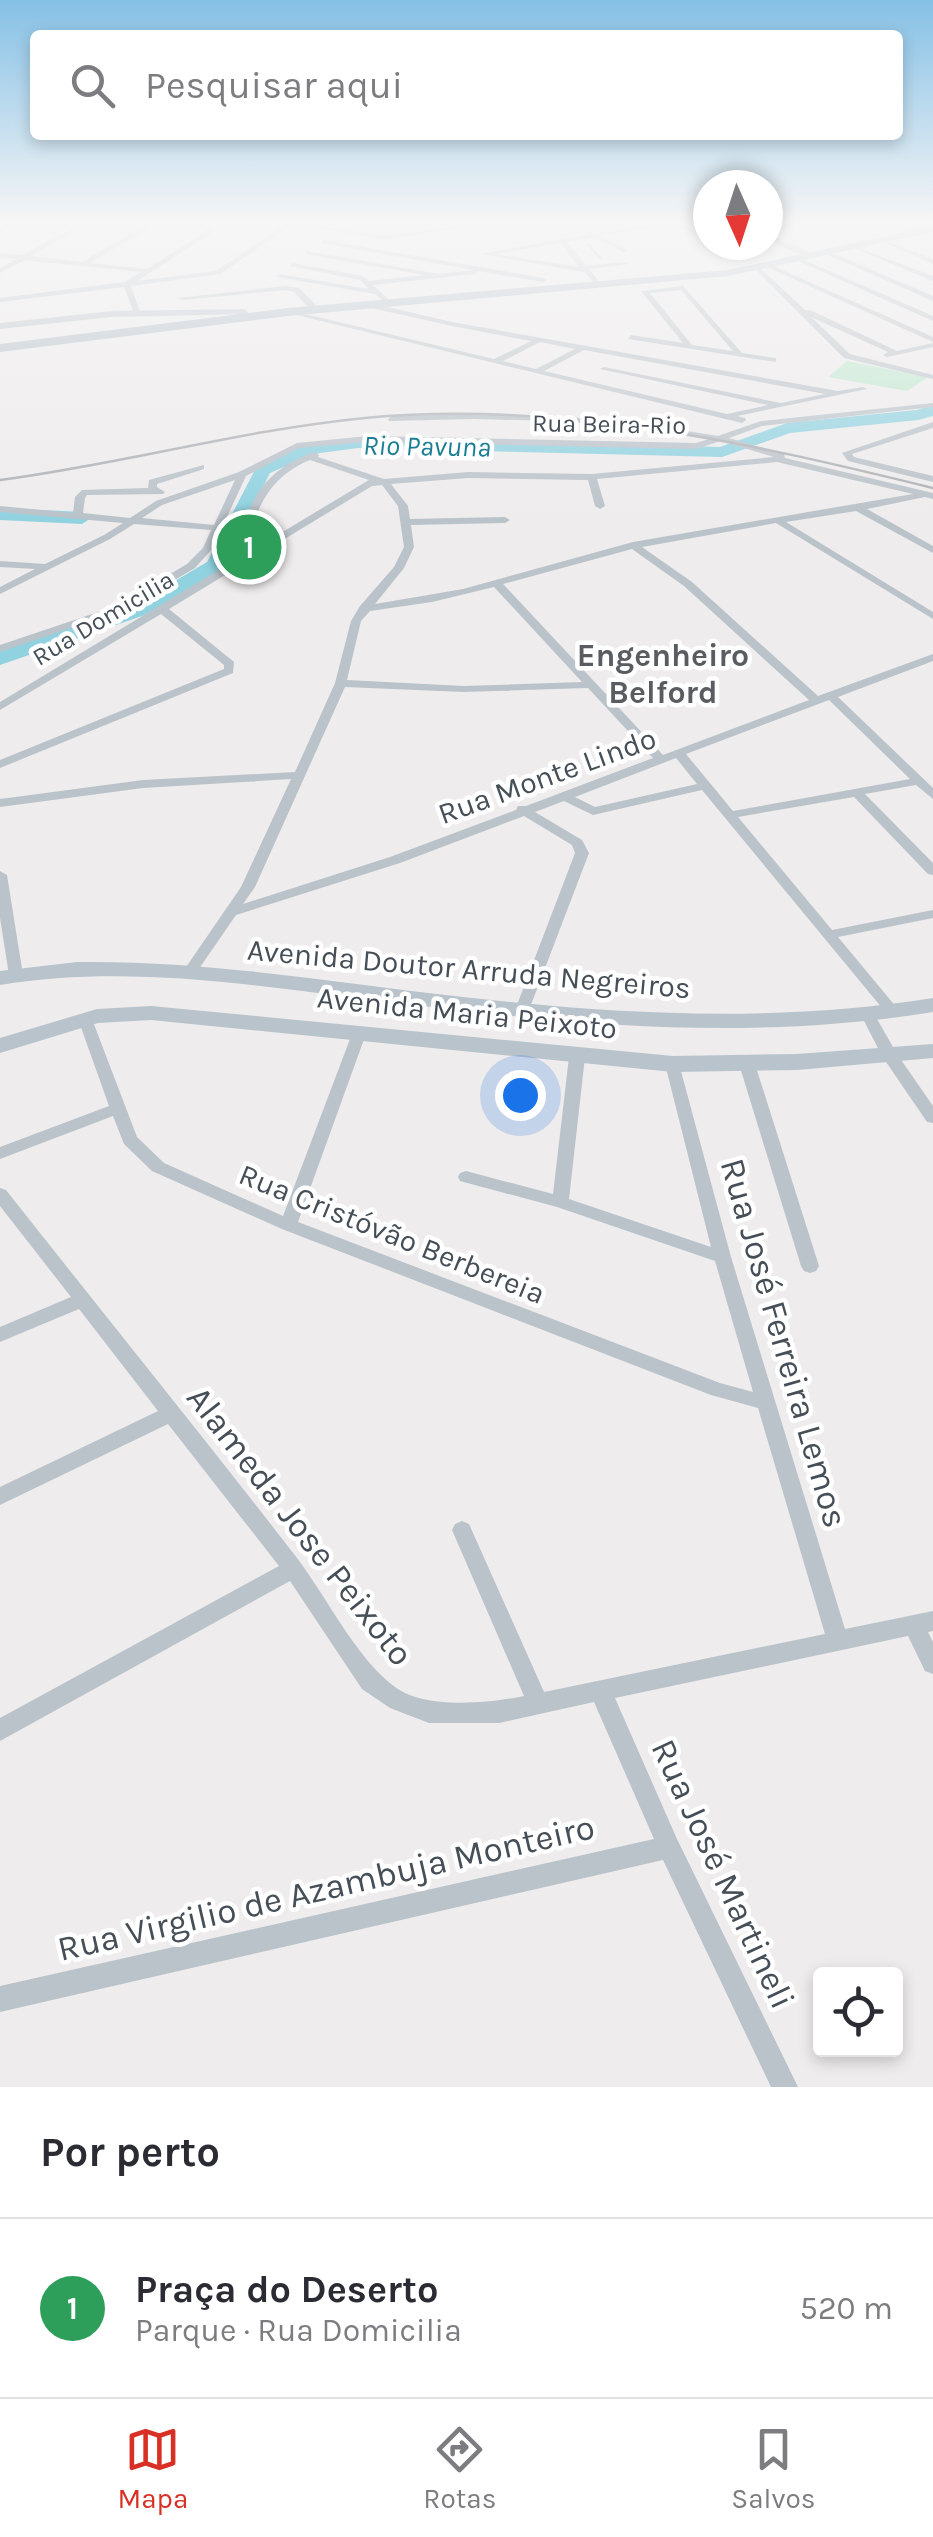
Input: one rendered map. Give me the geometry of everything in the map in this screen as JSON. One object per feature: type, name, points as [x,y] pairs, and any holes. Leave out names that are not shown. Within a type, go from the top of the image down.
[{"type":"main road","points":[[0,326],[38,322]]},
{"type":"main road","points":[[0,346],[160,322]]},
{"type":"main road","points":[[142,329],[167,322]]},
{"type":"main road","points":[[0,346],[199,322]]},
{"type":"main road","name":"Avenida Doutor Arruda Negreiros","points":[[8,976],[120,967],[522,1010],[709,1021],[868,1015],[933,1005]]},
{"type":"main road","name":"Avenida Maria Peixoto","points":[[0,1046],[85,1019],[151,1013],[672,1064],[747,1064],[933,1052]]},
{"type":"street","points":[[331,322],[742,420]]},
{"type":"street","points":[[444,322],[838,394]]},
{"type":"street","points":[[670,322],[689,346]]},
{"type":"street","points":[[712,322],[740,355]]},
{"type":"street","points":[[814,322],[854,360],[933,377]]},
{"type":"street","points":[[829,322],[896,353]]},
{"type":"street","points":[[886,322],[933,343]]},
{"type":"street","points":[[440,330],[452,324]]},
{"type":"street","points":[[374,333],[387,327]]},
{"type":"street","points":[[480,338],[494,332]]},
{"type":"street","points":[[414,342],[427,336]]},
{"type":"street","points":[[631,337],[773,360]]},
{"type":"street","points":[[494,362],[538,340]]},
{"type":"street","points":[[854,360],[933,343]]},
{"type":"street","points":[[452,352],[466,345]]},
{"type":"street","points":[[535,372],[582,348]]},
{"type":"street","points":[[580,382],[628,356]]},
{"type":"street","points":[[909,372],[933,368]]},
{"type":"street","points":[[604,370],[780,405]]},
{"type":"street","points":[[723,416],[863,389]]},
{"type":"street","points":[[696,410],[725,394]]},
{"type":"street","name":"Rua Beira-Rio","points":[[0,590],[47,568],[173,496],[242,474],[297,446],[341,440],[697,446],[774,422],[933,405]]},
{"type":"street","points":[[392,419],[469,416],[590,420],[739,442],[778,452],[781,460]]},
{"type":"street","points":[[933,421],[846,453],[851,459],[933,479]]},
{"type":"street","points":[[240,562],[245,532],[265,485],[274,473],[309,456],[369,447],[593,452]]},
{"type":"street","points":[[309,456],[386,483],[468,475],[592,477],[781,460],[929,495]]},
{"type":"street","points":[[157,491],[152,482],[201,467]]},
{"type":"street","points":[[0,649],[103,615],[191,566],[207,549],[242,474]]},
{"type":"street","points":[[592,477],[600,506]]},
{"type":"street","points":[[189,973],[248,887],[340,683],[353,628],[364,608],[406,558],[408,522],[403,506],[386,483]]},
{"type":"street","name":"Rua Domicilia","points":[[0,707],[360,488],[386,483]]},
{"type":"street","points":[[78,514],[80,496],[85,492],[157,491],[173,496]]},
{"type":"street","points":[[364,608],[407,603],[496,583],[633,545],[929,495]]},
{"type":"street","points":[[0,508],[218,528]]},
{"type":"street","points":[[860,509],[933,550]]},
{"type":"street","points":[[408,522],[505,520]]},
{"type":"street","points":[[781,523],[933,616]]},
{"type":"street","points":[[245,532],[278,538]]},
{"type":"street","points":[[633,545],[688,584],[933,795]]},
{"type":"street","points":[[0,564],[47,568]]},
{"type":"street","points":[[496,583],[661,760]]},
{"type":"street","points":[[0,764],[228,672],[230,664],[162,609]]},
{"type":"street","name":"Rua Monte Lindo","points":[[231,912],[395,860],[522,809],[932,660]]},
{"type":"street","points":[[340,683],[464,689],[588,684]]},
{"type":"street","points":[[679,754],[892,1011]]},
{"type":"street","points":[[0,803],[143,784],[300,775]]},
{"type":"street","points":[[729,816],[920,781]]},
{"type":"street","points":[[562,795],[593,811],[703,786]]},
{"type":"street","points":[[857,794],[933,871]]},
{"type":"street","points":[[522,809],[577,843],[582,853],[522,1010]]},
{"type":"street","points":[[0,875],[8,976]]},
{"type":"street","points":[[829,935],[933,914]]},
{"type":"street","points":[[868,1015],[890,1056],[933,1118]]},
{"type":"street","name":"Rua Cristóvão Berbereia","points":[[85,1019],[130,1140],[158,1168],[288,1225],[718,1390],[767,1403]]},
{"type":"street","points":[[288,1225],[360,1031]]},
{"type":"street","points":[[560,1202],[577,1057]]},
{"type":"street","name":"Rua José Ferreira Lemos","points":[[672,1064],[722,1257],[838,1640]]},
{"type":"street","points":[[747,1064],[810,1266]]},
{"type":"street","points":[[0,1153],[116,1109]]},
{"type":"street","points":[[466,1177],[560,1202],[722,1257]]},
{"type":"street","name":"Alameda Jose Peixoto","points":[[0,1194],[294,1569],[370,1682],[398,1701],[429,1712],[464,1715],[539,1704],[923,1623]]},
{"type":"street","points":[[0,1335],[82,1300]]},
{"type":"street","points":[[0,1496],[172,1413]]},
{"type":"street","points":[[462,1530],[539,1704]]},
{"type":"street","points":[[0,1730],[294,1569]]},
{"type":"street","points":[[923,1623],[933,1664]]},
{"type":"street","name":"Rua José Martineli","points":[[600,1690],[669,1847],[785,2087]]},
{"type":"street","name":"Rua Virgilio de Azambuja Monteiro","points":[[0,1999],[669,1847]]},
{"type":"green space","points":[[847,361],[928,377],[907,391],[828,377]]},
{"type":"waterway","name":"Rio Pavuna","points":[[0,658],[138,611],[215,566],[263,470],[309,449],[358,443],[722,452],[787,428],[918,415],[933,410]]},
{"type":"waterway","points":[[0,514],[82,518]]},
{"type":"railway","points":[[0,480],[319,423],[437,414],[581,420],[652,429],[793,455],[933,488]]},
{"type":"place","name":"Praça do Deserto","points":[[249,547]]},
{"type":"district","name":"Engenheiro Belford","points":[[663,674]]}]
